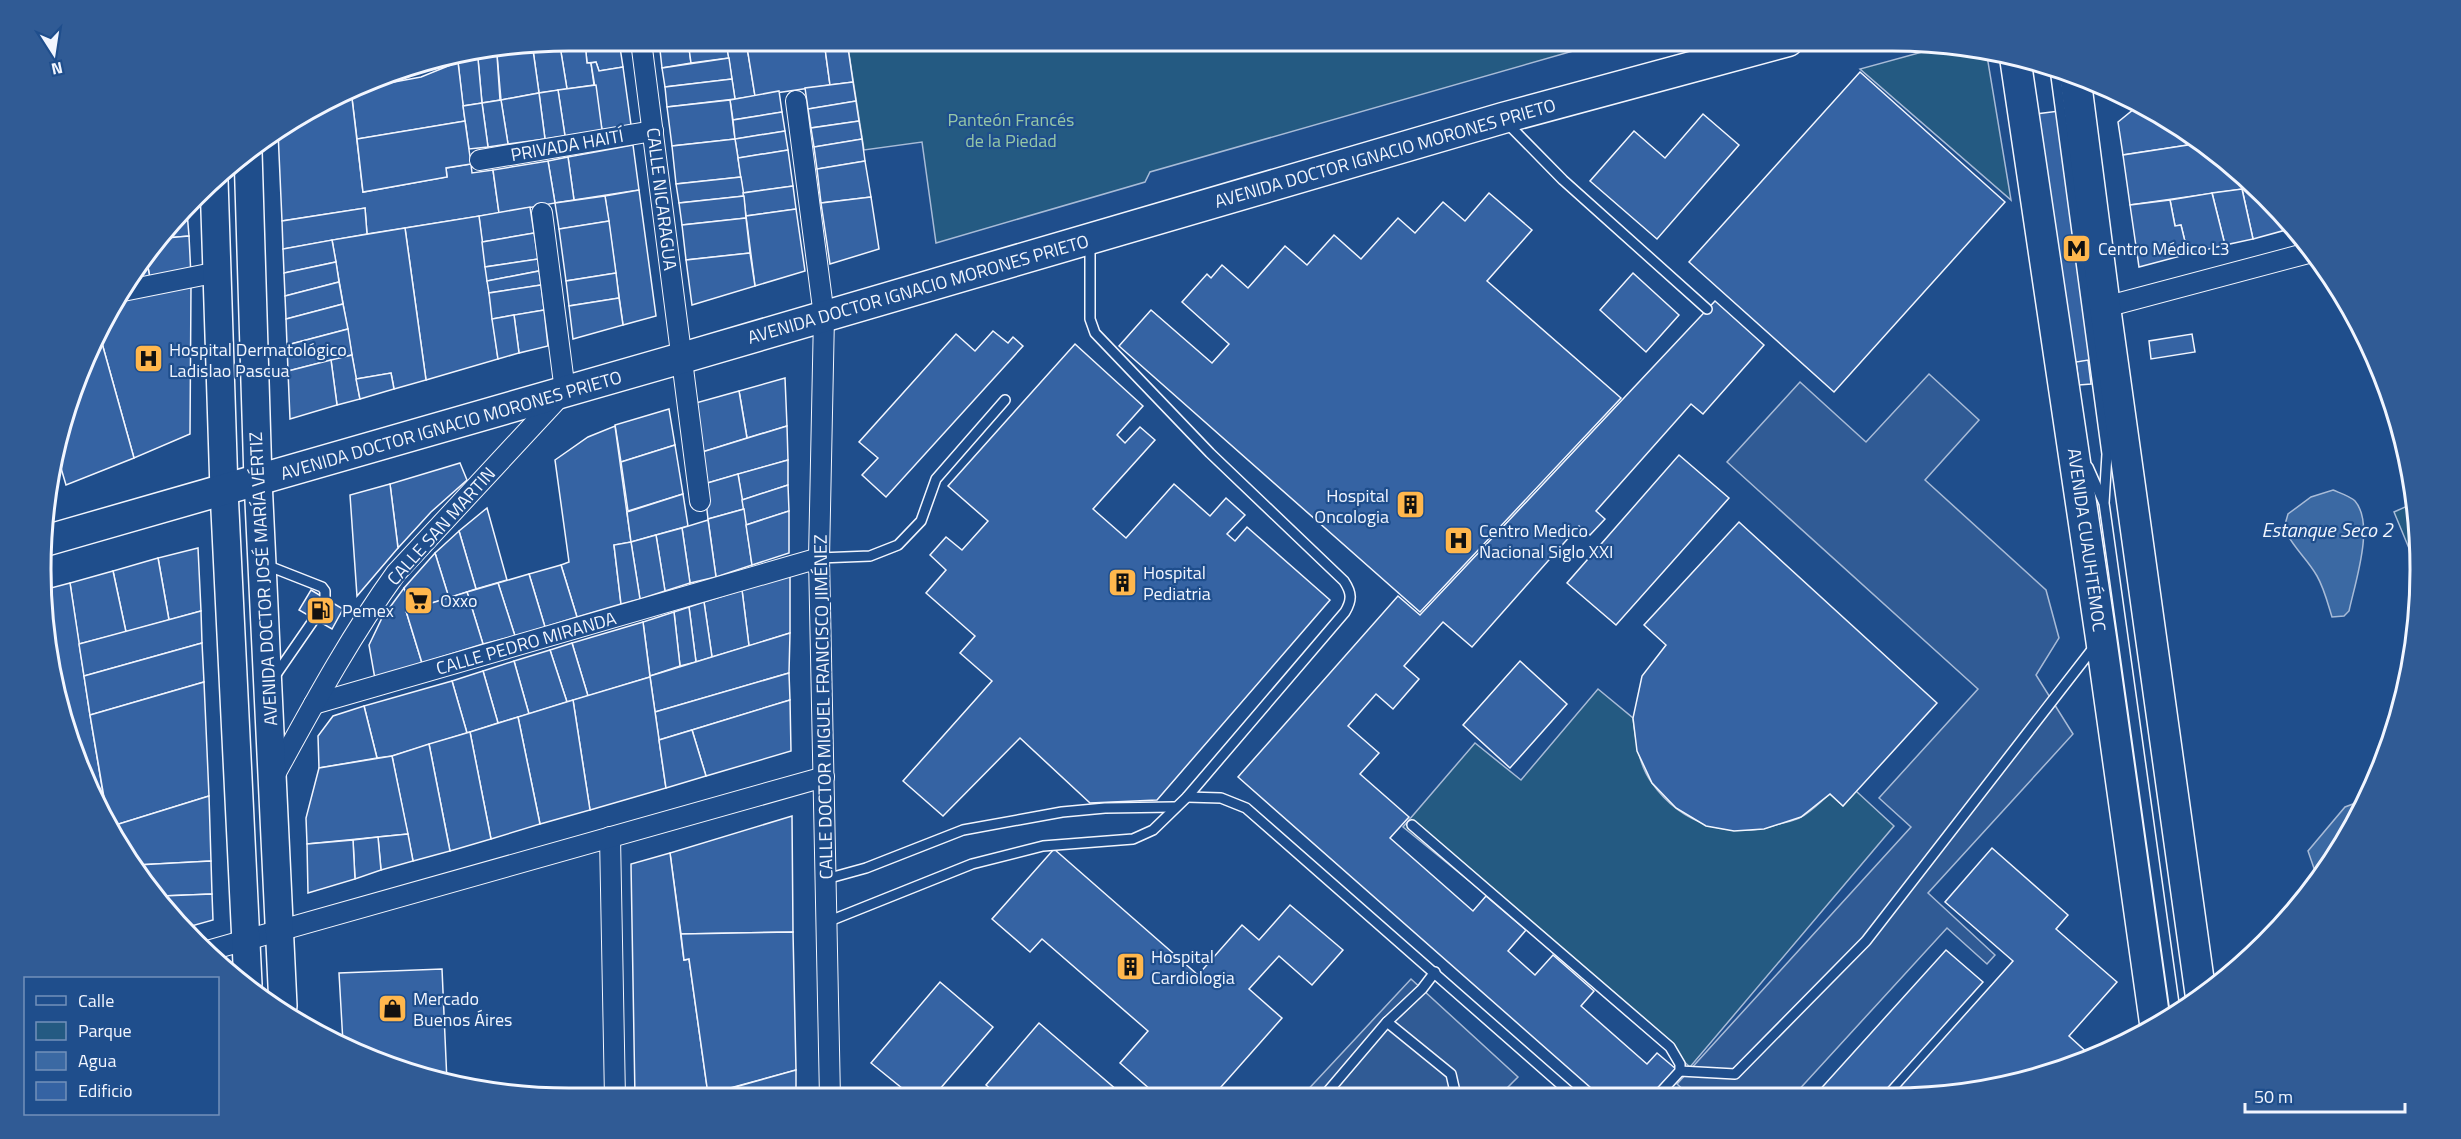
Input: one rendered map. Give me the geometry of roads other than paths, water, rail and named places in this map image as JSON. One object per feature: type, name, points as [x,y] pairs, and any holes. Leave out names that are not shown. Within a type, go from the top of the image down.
[{"type":"main road","name":"AVENIDA DOCTOR IGNACIO MORONES PRIETO","points":[[52,539],[1503,118],[1748,51]]},
{"type":"main road","name":"AVENIDA CUAUHTÉMOC","points":[[2016,67],[2102,638],[2154,1017]]},
{"type":"main road","points":[[2076,85],[2200,987]]},
{"type":"main road","name":"AVENIDA DOCTOR JOSÉ MARÍA VÉRTIZ","points":[[248,163],[258,480],[283,1002]]},
{"type":"main road","name":"AVENIDA DOCTOR JOSÉ MARÍA VÉRTIZ","points":[[215,192],[224,490],[248,976]]},
{"type":"street","name":"CALLE NICARAGUA","points":[[642,51],[700,501]]},
{"type":"street","name":"CALLE DOCTOR MIGUEL FRANCISCO JIMÉNEZ","points":[[796,101],[824,316],[819,558],[830,1088]]},
{"type":"street","name":"PRIVADA HAITÍ","points":[[480,160],[653,131]]},
{"type":"street","points":[[542,213],[565,391]]},
{"type":"street","points":[[2105,307],[2303,254]]},
{"type":"street","points":[[133,289],[218,272]]},
{"type":"street","name":"CALLE SAN MARTIN","points":[[314,704],[378,598],[396,573],[565,391]]},
{"type":"street","name":"CALLE PEDRO MIRANDA","points":[[314,704],[819,558]]},
{"type":"street","points":[[273,778],[314,704]]},
{"type":"street","points":[[216,948],[824,777]]},
{"type":"street","points":[[610,837],[615,1088]]},
{"type":"lane","points":[[2056,78],[2107,454],[2104,503],[2174,1005]]},
{"type":"lane","points":[[1503,118],[1563,180],[1707,309]]},
{"type":"lane","points":[[827,922],[972,864],[1043,846],[1133,839],[1153,830],[1174,807],[1187,797],[1345,612],[1351,602],[1351,591],[1344,580],[1210,453],[1095,333],[1089,319],[1090,238]]},
{"type":"lane","points":[[819,558],[870,556],[898,545],[921,521],[936,479],[1005,400]]},
{"type":"lane","points":[[2086,460],[2104,503]]},
{"type":"lane","points":[[262,564],[322,587],[325,591],[325,598]]},
{"type":"lane","points":[[268,685],[315,618]]},
{"type":"lane","points":[[1680,1071],[1735,1074],[1873,931],[2102,638]]},
{"type":"lane","points":[[1187,797],[1221,798],[1246,808],[1565,1088]]},
{"type":"lane","points":[[826,879],[866,868],[963,830],[1062,812],[1105,808],[1174,807]]},
{"type":"lane","points":[[1412,825],[1670,1047],[1680,1064],[1680,1071],[1664,1088]]},
{"type":"lane","points":[[1331,1088],[1387,1022],[1422,989],[1435,972]]},
{"type":"lane","points":[[1387,1022],[1451,1074],[1454,1088]]},
{"type":"water","name":"Estanque Seco 2","points":[[2333,490],[2355,501],[2361,511],[2363,539],[2359,570],[2349,611],[2344,616],[2332,617],[2317,576],[2284,528],[2288,514],[2311,497]]},
{"type":"water","points":[[2355,803],[2314,870],[2308,851],[2345,807]]},
{"type":"place","name":"Centro Médico L3","points":[[2077,248]]},
{"type":"place","name":"Hospital Dermatológico Ladislao Pascua","points":[[148,359]]},
{"type":"place","name":"Hospital Oncologia","points":[[1410,505]]},
{"type":"place","name":"Centro Medico Nacional Siglo XXI","points":[[1458,540]]},
{"type":"place","name":"Hospital Pediatria","points":[[1122,582]]},
{"type":"place","name":"Oxxo","points":[[419,600]]},
{"type":"place","name":"Pemex","points":[[321,610]]},
{"type":"place","name":"Hospital Cardiologia","points":[[1130,966]]},
{"type":"place","name":"Mercado Buenos Áires","points":[[392,1008]]},
{"type":"park label","name":"Panteón Francés de la Piedad","points":[[1011,129]]}]
